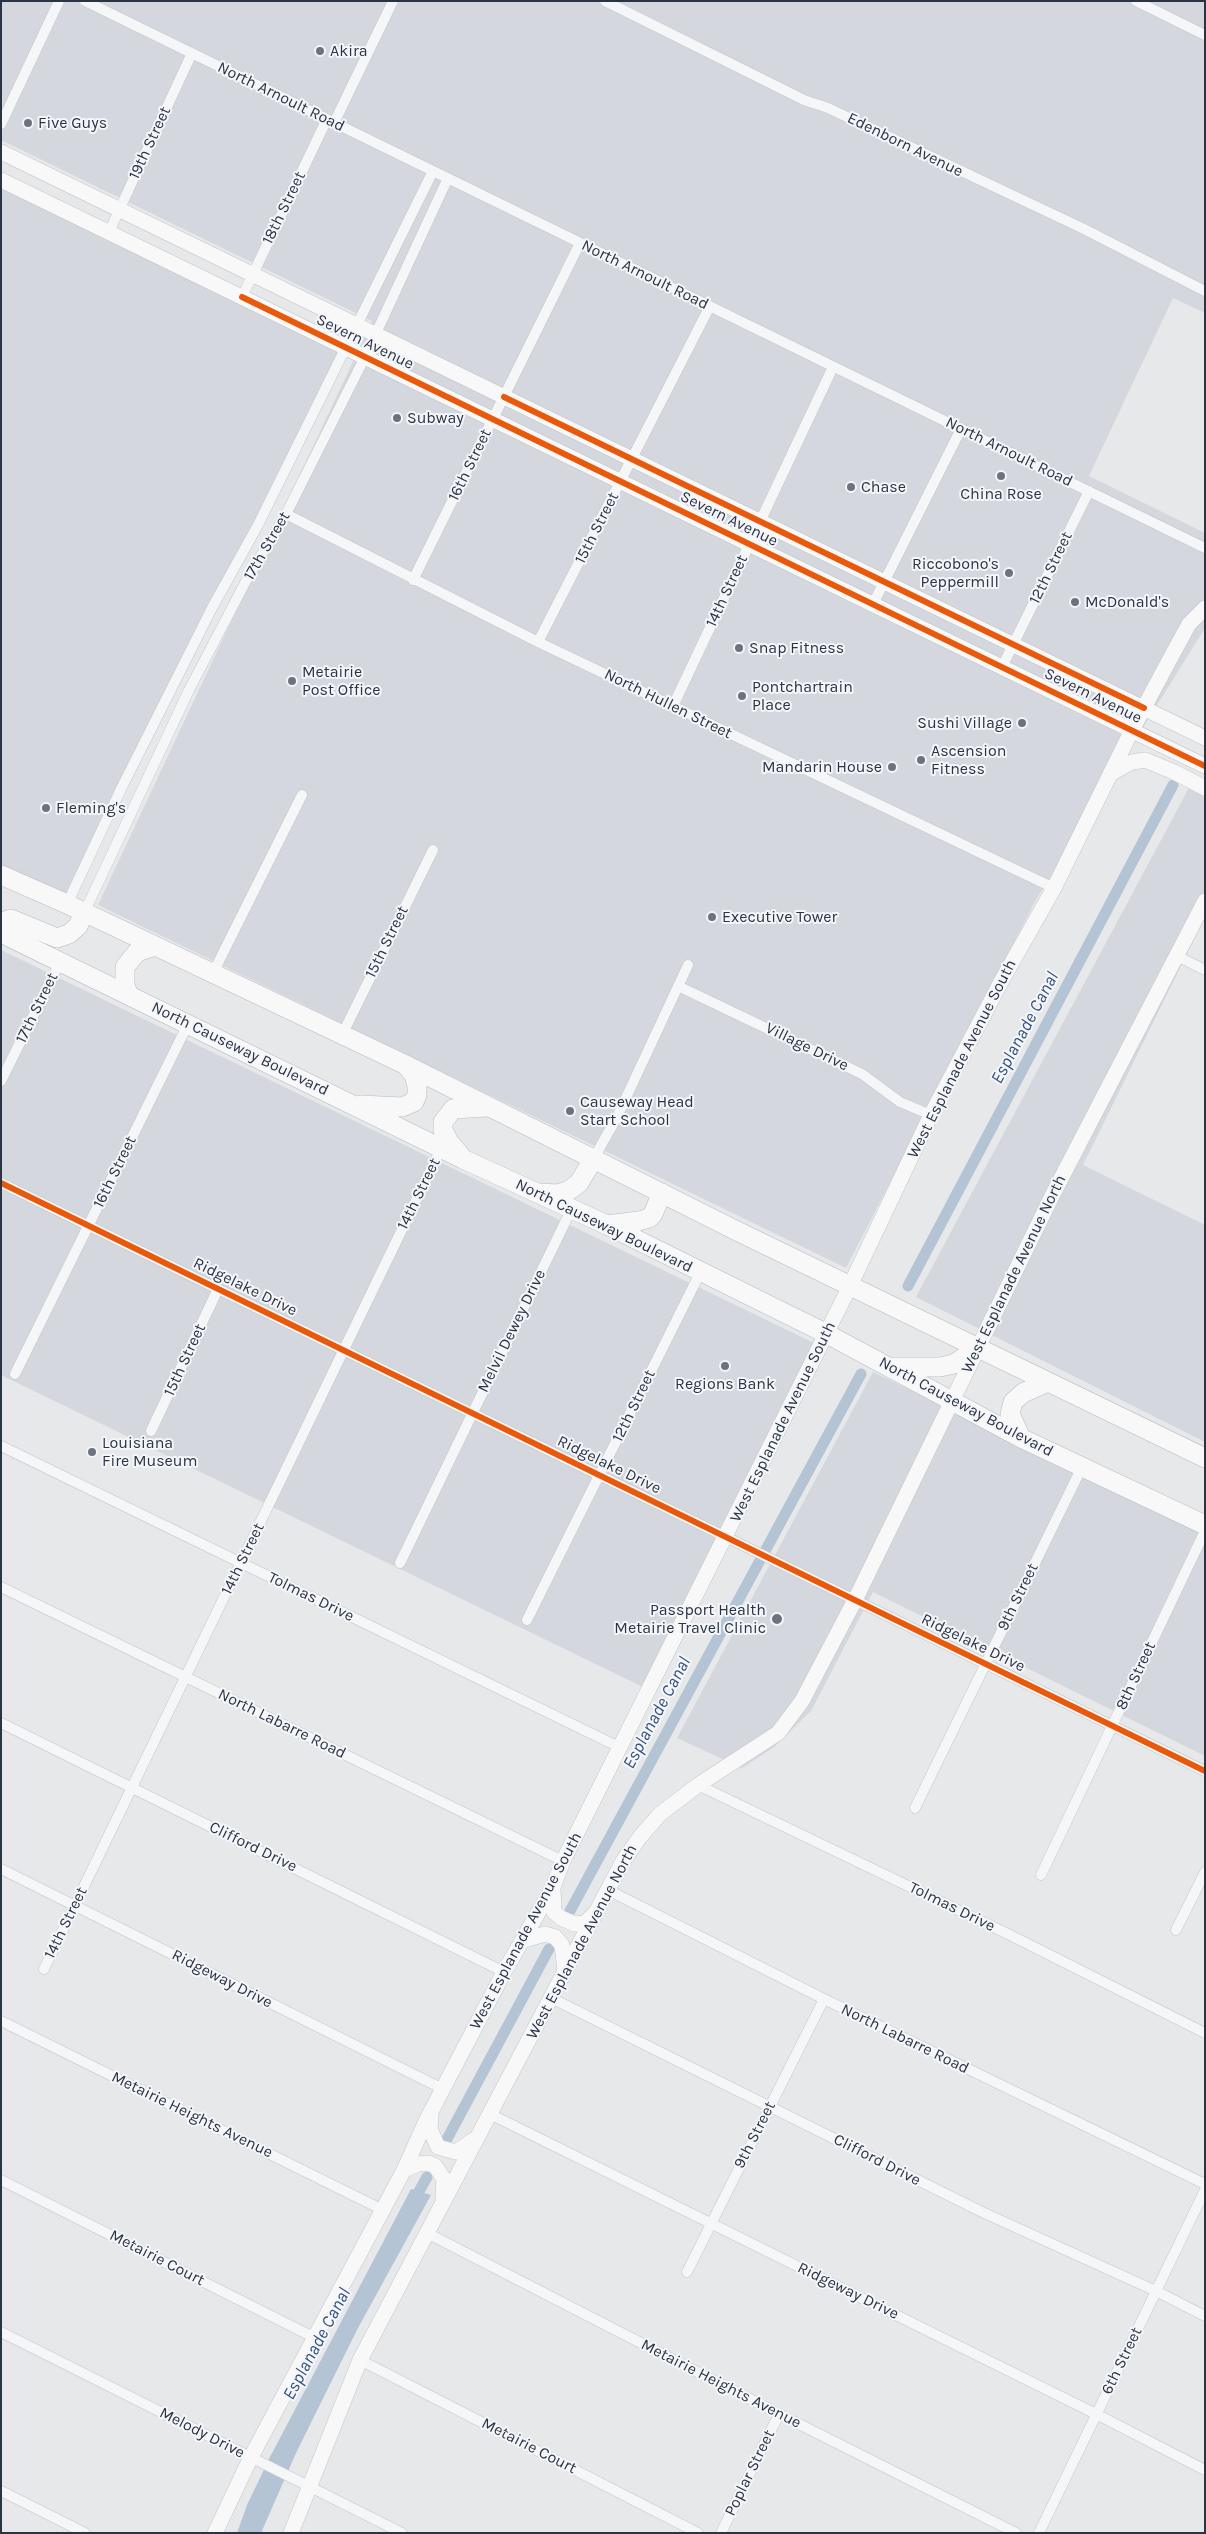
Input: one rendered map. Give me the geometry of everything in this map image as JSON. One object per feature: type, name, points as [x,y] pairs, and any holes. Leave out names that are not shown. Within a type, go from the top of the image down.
[{"type":"highway","points":[[5,876],[406,1066],[850,1286],[1205,1458]]},
{"type":"highway","points":[[1,922],[11,919],[57,938],[69,934],[78,926],[84,913]]},
{"type":"highway","name":"North Causeway Boulevard","points":[[1,933],[463,1159],[607,1225],[700,1273],[827,1334],[1022,1438],[1205,1525]]},
{"type":"highway","points":[[129,995],[124,977],[125,967],[137,952],[155,946]]},
{"type":"highway","points":[[354,1105],[402,1107],[414,1102],[418,1095],[418,1086],[414,1075],[406,1066]]},
{"type":"highway","points":[[463,1159],[449,1142],[443,1130],[443,1122],[453,1109],[490,1107]]},
{"type":"highway","points":[[537,1193],[557,1194],[568,1191],[579,1183],[594,1158]]},
{"type":"highway","points":[[607,1225],[639,1222],[648,1218],[652,1214],[662,1193]]},
{"type":"highway","points":[[889,1366],[940,1368],[954,1364],[977,1348]]},
{"type":"highway","points":[[1022,1438],[1010,1414],[1013,1402],[1022,1393],[1048,1382]]},
{"type":"main road","name":"Severn Avenue","points":[[1,152],[1205,738]]},
{"type":"main road","name":"Severn Avenue","points":[[1,180],[1205,766]]},
{"type":"main road","name":"West Esplanade Avenue South","points":[[215,2533],[255,2459],[314,2336],[404,2170],[426,2120],[431,2115],[504,1972],[553,1887],[563,1861],[827,1334],[930,1115],[1002,980],[1054,888],[1132,730],[1189,624],[1203,607]]},
{"type":"main road","points":[[1110,774],[1132,762],[1145,760],[1205,788]]},
{"type":"main road","name":"West Esplanade Avenue North","points":[[291,2533],[360,2360],[623,1860],[640,1836],[660,1814],[698,1785],[778,1733],[802,1701],[855,1600],[1053,1194],[1205,901]]},
{"type":"main road","points":[[553,1887],[554,1912],[560,1918],[575,1924],[585,1923],[596,1912]]},
{"type":"main road","points":[[524,1940],[545,1934],[555,1937],[562,1945],[565,1971]]},
{"type":"main road","points":[[431,2115],[433,2138],[438,2147],[446,2151],[456,2152],[478,2137]]},
{"type":"main road","points":[[404,2170],[418,2164],[428,2163],[435,2166],[444,2179],[443,2202]]},
{"type":"street","points":[[1,124],[59,1]]},
{"type":"street","name":"North Arnoult Road","points":[[85,1],[1205,548]]},
{"type":"street","name":"18th Street","points":[[242,297],[330,121],[393,1]]},
{"type":"street","name":"Edenborn Avenue","points":[[605,1],[804,100],[828,108],[1084,230],[1205,291]]},
{"type":"street","points":[[1136,1],[1205,35]]},
{"type":"street","name":"19th Street","points":[[109,232],[192,54]]},
{"type":"street","name":"17th Street","points":[[67,904],[122,786],[212,608],[258,525],[347,349],[433,171]]},
{"type":"street","name":"17th Street","points":[[84,913],[189,690],[245,584],[286,514],[365,357],[448,178]]},
{"type":"street","name":"16th Street","points":[[413,580],[580,243]]},
{"type":"street","name":"15th Street","points":[[538,642],[710,306]]},
{"type":"street","name":"14th Street","points":[[673,706],[833,367]]},
{"type":"street","points":[[873,604],[961,429]]},
{"type":"street","name":"12th Street","points":[[1002,667],[1089,491]]},
{"type":"street","name":"North Hullen Street","points":[[286,514],[538,642],[1054,888]]},
{"type":"street","points":[[213,973],[302,795]]},
{"type":"street","name":"15th Street","points":[[342,1035],[433,850]]},
{"type":"street","points":[[1178,956],[1205,970]]},
{"type":"street","name":"17th Street","points":[[1,1081],[60,962]]},
{"type":"street","points":[[594,1158],[617,1117],[688,965]]},
{"type":"street","name":"Village Drive","points":[[678,986],[862,1074],[900,1102],[930,1115]]},
{"type":"street","name":"16th Street","points":[[15,1374],[188,1024]]},
{"type":"street","name":"14th Street","points":[[44,1968],[133,1788],[441,1148]]},
{"type":"street","name":"Ridgelake Drive","points":[[1,1183],[1205,1771]]},
{"type":"street","name":"Melvil Dewey Drive","points":[[400,1562],[572,1208]]},
{"type":"street","name":"12th Street","points":[[527,1620],[700,1273]]},
{"type":"street","name":"15th Street","points":[[151,1431],[218,1289]]},
{"type":"street","name":"Tolmas Drive","points":[[1,1446],[621,1748]]},
{"type":"street","name":"9th Street","points":[[915,1808],[1082,1468]]},
{"type":"street","name":"8th Street","points":[[1041,1875],[1205,1531]]},
{"type":"street","name":"North Labarre Road","points":[[1,1587],[563,1861]]},
{"type":"street","name":"Clifford Drive","points":[[1,1723],[504,1972]]},
{"type":"street","name":"Tolmas Drive","points":[[698,1785],[1010,1935],[1205,2033]]},
{"type":"street","name":"Ridgeway Drive","points":[[1,1869],[443,2089]]},
{"type":"street","points":[[1176,1930],[1205,1872]]},
{"type":"street","name":"North Labarre Road","points":[[608,1890],[824,1999],[1205,2184]]},
{"type":"street","name":"Clifford Drive","points":[[551,1998],[982,2212],[1156,2291],[1205,2316]]},
{"type":"street","name":"9th Street","points":[[687,2272],[824,1999]]},
{"type":"street","name":"Metairie Heights Avenue","points":[[1,2021],[383,2210]]},
{"type":"street","name":"Ridgeway Drive","points":[[490,2114],[1096,2414],[1205,2470]]},
{"type":"street","name":"Metairie Court","points":[[1,2180],[314,2336]]},
{"type":"street","name":"6th Street","points":[[1039,2533],[1205,2190]]},
{"type":"street","name":"Metairie Heights Avenue","points":[[427,2232],[779,2414],[1016,2533]]},
{"type":"street","name":"Melody Drive","points":[[1,2332],[402,2533]]},
{"type":"street","name":"Metairie Court","points":[[360,2360],[698,2533]]},
{"type":"street","name":"Poplar Street","points":[[721,2533],[779,2414]]},
{"type":"street","points":[[1,2490],[85,2533]]},
{"type":"shaded area","points":[[1,1],[1205,1],[1205,313],[1173,298],[1089,476],[1205,533],[1205,628],[1037,898],[846,1268],[98,905],[372,321],[1,140]]},
{"type":"shaded area","points":[[1,181],[347,349],[67,904],[1,870]]},
{"type":"shaded area","points":[[1190,786],[1205,793],[1205,917],[1083,1165],[1205,1225],[1205,1442],[916,1297]]},
{"type":"shaded area","points":[[1,950],[814,1343],[645,1688],[1,1375]]},
{"type":"shaded area","points":[[873,1372],[1205,1534],[1205,1756],[873,1592],[811,1711],[774,1747],[742,1768],[677,1738]]},
{"type":"water","points":[[411,2189],[431,2195],[358,2328],[296,2453],[261,2533],[237,2533],[247,2505],[270,2457]]},
{"type":"waterway","name":"Esplanade Canal","points":[[908,1286],[1173,785]]},
{"type":"waterway","name":"Esplanade Canal","points":[[570,1911],[861,1374]]},
{"type":"waterway","name":"Esplanade Canal","points":[[447,2139],[549,1949]]},
{"type":"waterway","name":"Esplanade Canal","points":[[412,2204],[427,2177]]},
{"type":"cycle path","points":[[242,297],[1205,766]]},
{"type":"cycle path","points":[[504,397],[1144,708]]},
{"type":"cycle path","points":[[1,1183],[1205,1771]]},
{"type":"place","name":"Akira","points":[[320,51]]},
{"type":"place","name":"Five Guys","points":[[28,123]]},
{"type":"place","name":"Subway","points":[[397,418]]},
{"type":"place","name":"China Rose","points":[[1001,476]]},
{"type":"place","name":"Chase","points":[[851,487]]},
{"type":"place","name":"Riccobono's Peppermill","points":[[1009,573]]},
{"type":"place","name":"McDonald's","points":[[1075,602]]},
{"type":"place","name":"Snap Fitness","points":[[739,648]]},
{"type":"place","name":"Metairie Post Office","points":[[292,681]]},
{"type":"place","name":"Pontchartrain Place","points":[[742,696]]},
{"type":"place","name":"Sushi Village","points":[[1022,723]]},
{"type":"place","name":"Ascension Fitness","points":[[921,760]]},
{"type":"place","name":"Mandarin House","points":[[892,767]]},
{"type":"place","name":"Fleming's","points":[[46,808]]},
{"type":"place","name":"Executive Tower","points":[[712,917]]},
{"type":"place","name":"Causeway Head Start School","points":[[570,1111]]},
{"type":"place","name":"Regions Bank","points":[[725,1366]]},
{"type":"place","name":"Louisiana Fire Museum","points":[[92,1452]]},
{"type":"place","name":"Passport Health Metairie Travel Clinic","points":[[777,1619]]}]
